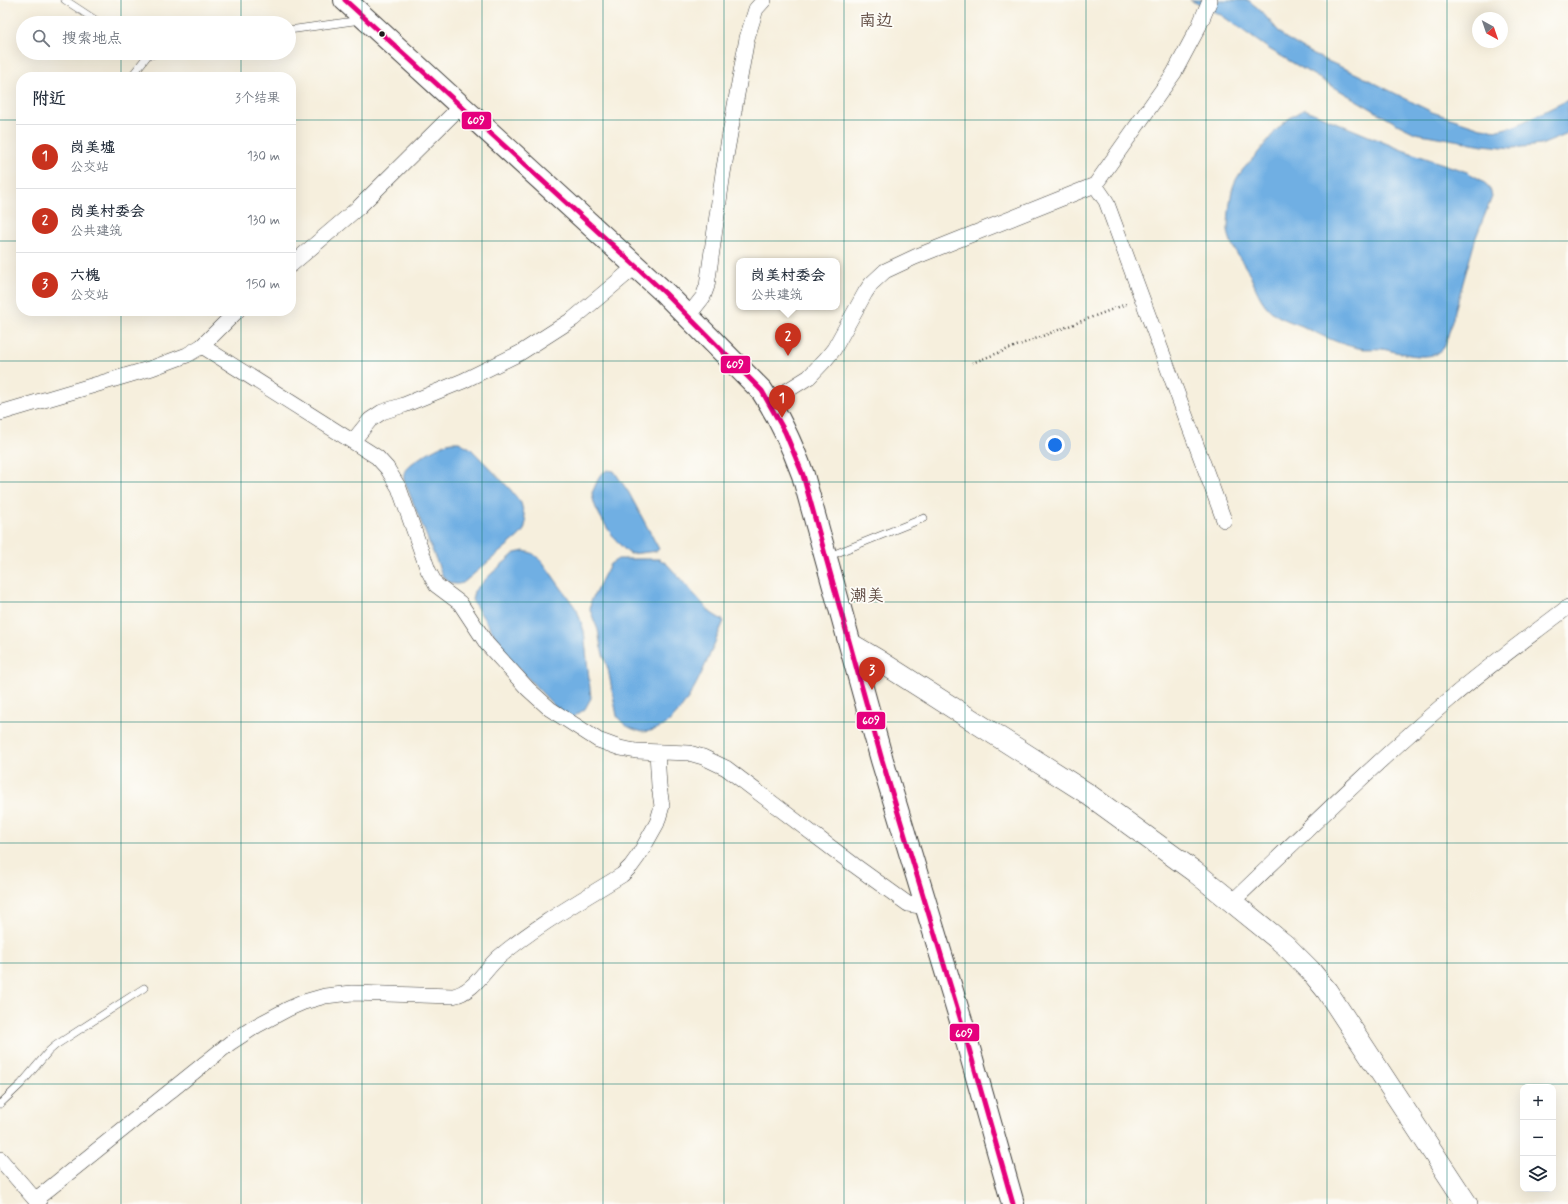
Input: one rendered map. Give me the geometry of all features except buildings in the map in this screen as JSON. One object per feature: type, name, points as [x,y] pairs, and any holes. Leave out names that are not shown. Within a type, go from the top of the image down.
[{"type":"main road","points":[[353,6],[636,266],[688,316],[762,391],[782,423],[798,461],[827,558],[882,760],[1013,1204]]},
{"type":"street","points":[[688,316],[703,297],[707,286],[724,173],[747,38],[756,9],[764,0]]},
{"type":"street","points":[[769,402],[809,377],[826,359],[834,349],[864,293],[885,271],[915,257],[1095,186],[1174,73],[1208,5]]},
{"type":"street","points":[[296,261],[360,207],[461,106]]},
{"type":"street","points":[[1095,186],[1106,201],[1224,520]]},
{"type":"street","points":[[353,441],[370,420],[382,412],[404,405],[463,381],[520,353],[573,319],[636,266]]},
{"type":"street","points":[[0,413],[152,368],[187,355],[202,346],[229,316]]},
{"type":"street","points":[[202,346],[377,456],[387,468],[399,488],[428,570],[436,585],[460,603],[487,644],[528,690],[550,709],[598,740],[620,748],[636,751],[688,753],[703,757],[721,766],[908,904],[926,907]]},
{"type":"street","points":[[1232,902],[1339,800],[1452,697],[1568,608]]},
{"type":"street","points":[[851,644],[1085,792],[1195,872],[1285,945],[1310,970],[1327,991],[1468,1204]]},
{"type":"street","points":[[0,1159],[37,1202],[230,1043],[256,1026],[288,1009],[313,999],[339,994],[453,996],[466,992],[493,962],[521,939],[622,875],[632,866],[657,823],[662,806],[657,752]]},
{"type":"lane","points":[[65,0],[89,16]]},
{"type":"lane","points":[[296,27],[353,6]]},
{"type":"lane","points":[[134,72],[143,60]]},
{"type":"lane","points":[[827,558],[924,518]]},
{"type":"lane","points":[[0,1104],[21,1084],[49,1051],[56,1045],[144,988]]},
{"type":"path","points":[[972,363],[1133,302]]},
{"type":"water","points":[[1190,0],[1248,0],[1259,9],[1284,37],[1314,55],[1357,74],[1432,112],[1481,128],[1498,130],[1515,126],[1568,100],[1568,134],[1541,145],[1512,148],[1483,145],[1415,133],[1269,49],[1221,15]]},
{"type":"water","points":[[1305,109],[1402,150],[1467,172],[1483,181],[1491,191],[1492,197],[1476,237],[1445,346],[1440,352],[1433,355],[1416,356],[1382,349],[1358,348],[1344,344],[1279,317],[1268,308],[1258,293],[1248,271],[1233,247],[1229,236],[1228,219],[1233,186],[1239,174],[1273,134],[1290,118]]},
{"type":"water","points":[[451,442],[459,442],[470,448],[510,489],[521,503],[526,522],[524,530],[519,536],[463,583],[457,584],[450,582],[443,577],[404,480],[404,472],[410,465],[435,449]]},
{"type":"water","points":[[607,470],[614,471],[629,493],[659,549],[657,551],[631,554],[627,552],[605,524],[596,509],[592,493],[600,475]]},
{"type":"water","points":[[524,551],[532,553],[542,561],[577,610],[584,631],[591,698],[585,709],[572,718],[561,713],[509,658],[472,600],[474,591],[490,575],[515,553]]},
{"type":"water","points":[[618,559],[659,559],[667,564],[711,613],[724,621],[705,666],[687,699],[677,713],[666,724],[646,732],[641,732],[629,727],[617,716],[608,669],[601,648],[598,630],[590,610],[591,601],[610,564]]},
{"type":"transit line","name":"609","points":[[345,0],[665,293],[762,391],[785,432],[803,475],[882,760],[962,1024],[1013,1204]]},
{"type":"place","name":"岗美村委会","points":[[788,356]]},
{"type":"place","name":"岗美墟","points":[[782,418]]},
{"type":"place","name":"六槐","points":[[872,690]]},
{"type":"district","name":"南边","points":[[876,21]]},
{"type":"district","name":"潮美","points":[[867,596]]}]
